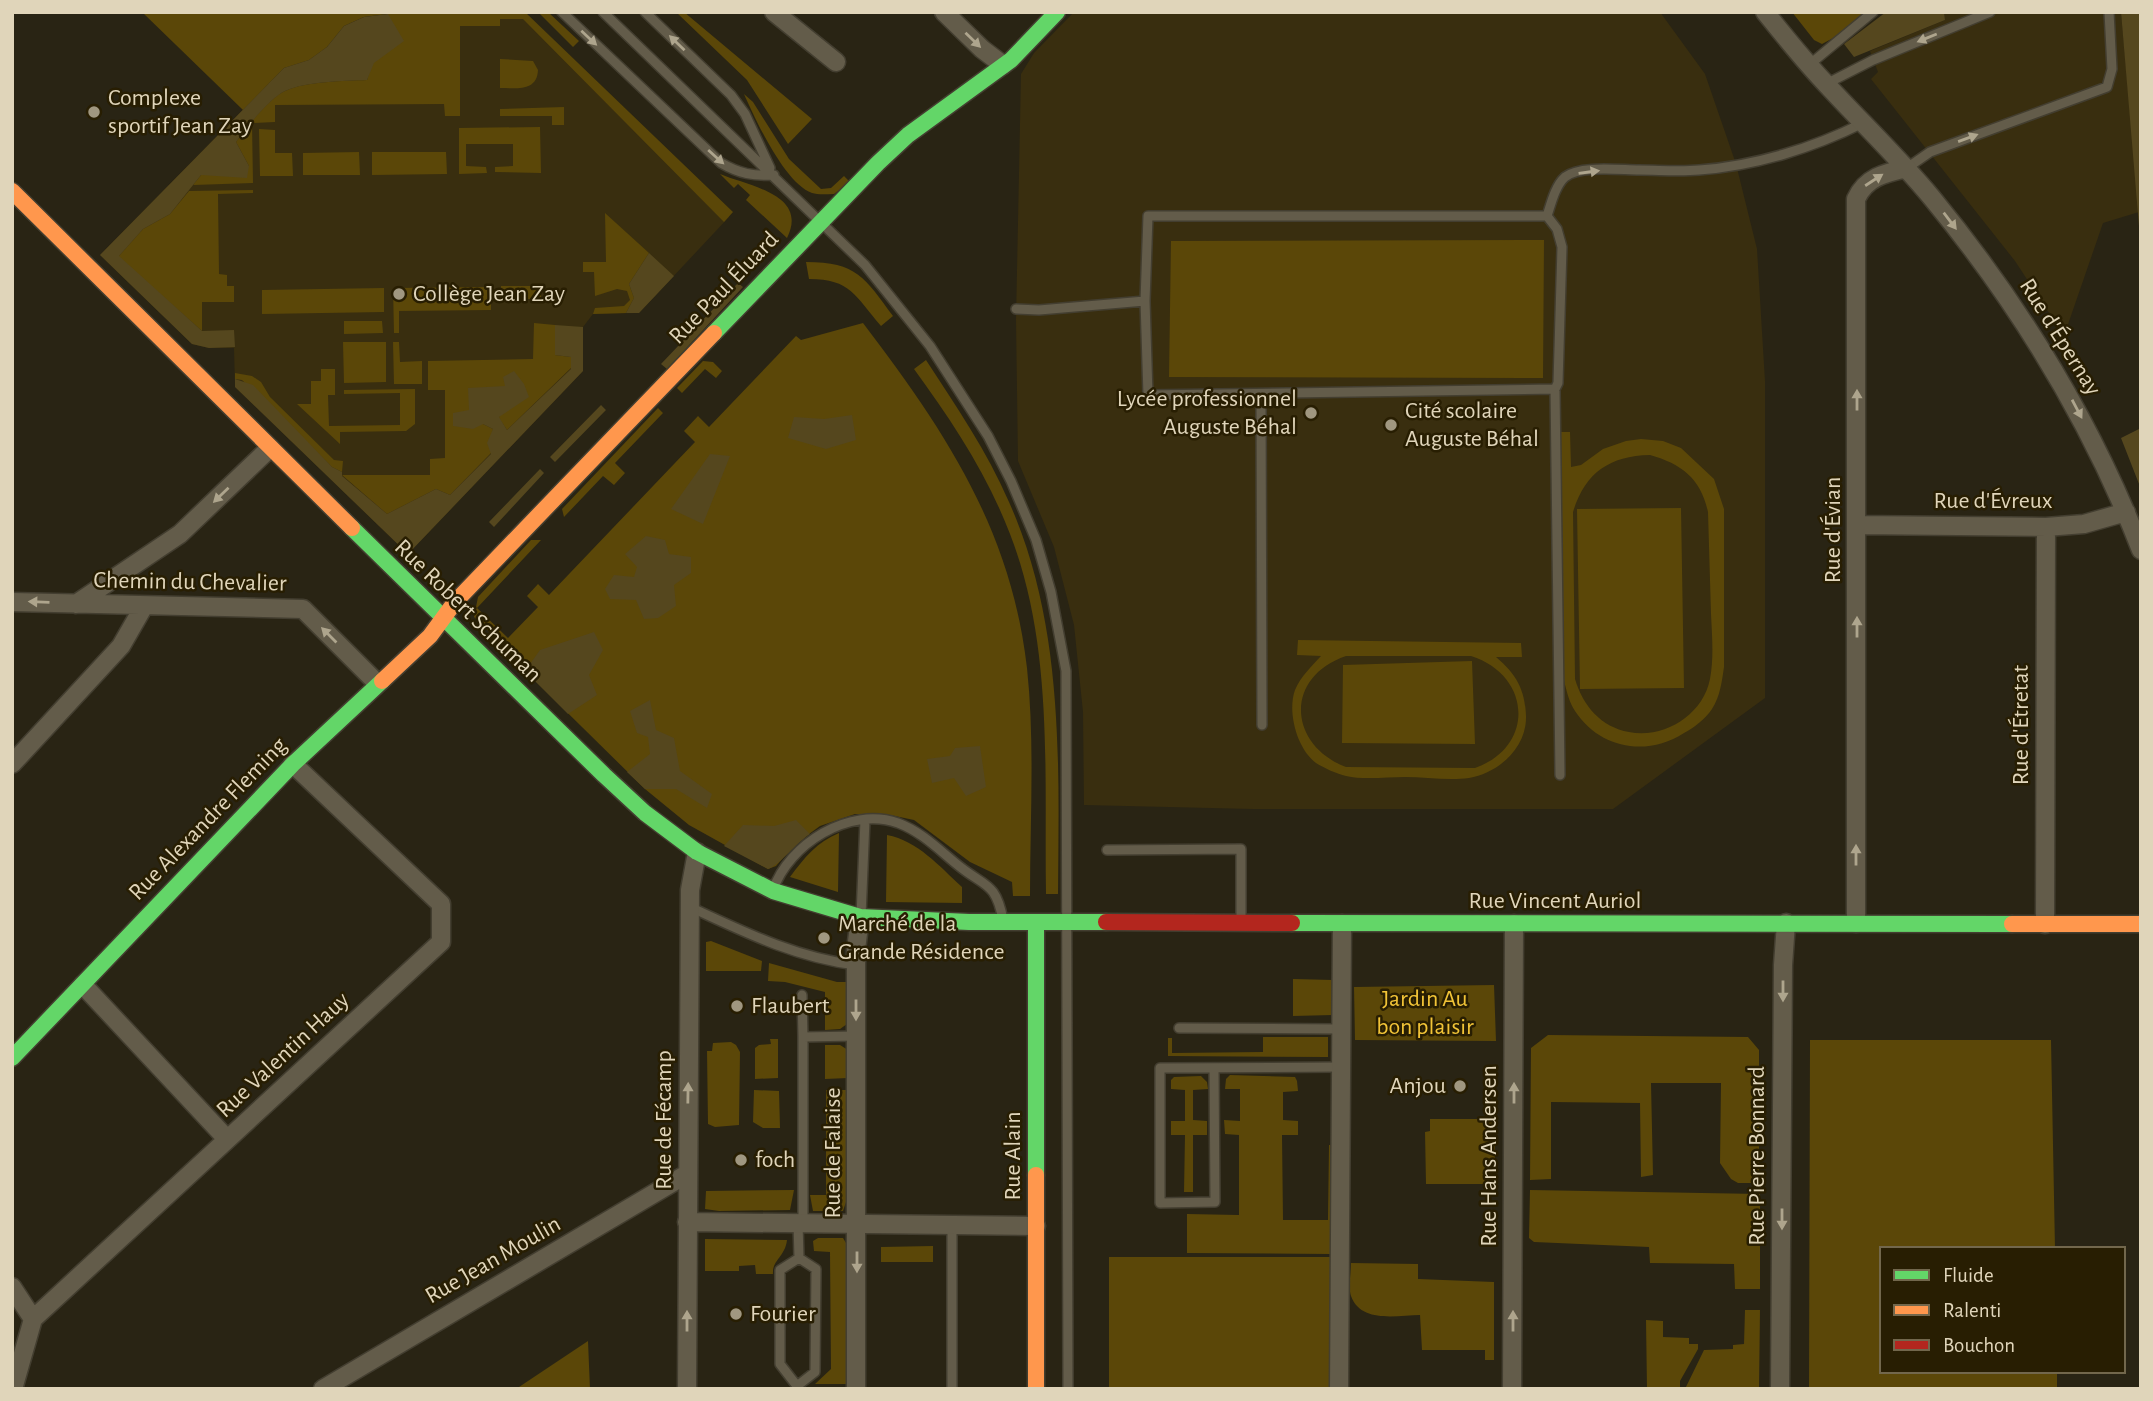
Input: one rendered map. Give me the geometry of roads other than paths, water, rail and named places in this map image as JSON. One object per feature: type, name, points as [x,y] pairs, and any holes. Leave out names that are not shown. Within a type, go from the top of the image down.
[{"type":"street","points":[[944,12],[982,49],[1003,65]]},
{"type":"street","name":"Rue Paul Éluard","points":[[443,618],[470,586],[820,221],[908,135],[1003,65],[1057,12]]},
{"type":"street","name":"Rue d'Épernay","points":[[1765,12],[1826,84],[1907,169],[2003,290],[2071,396],[2097,446],[2141,550]]},
{"type":"street","points":[[785,15],[836,62]]},
{"type":"street","name":"Rue d'Évian","points":[[1856,923],[1856,199],[1865,184],[1872,179],[1884,173],[1907,169]]},
{"type":"street","name":"Rue Robert Schuman","points":[[12,191],[604,775],[645,813],[696,852],[773,891],[860,917],[970,922]]},
{"type":"street","points":[[76,604],[180,534],[270,447]]},
{"type":"street","name":"Rue d'Évreux","points":[[1857,525],[2046,527],[2084,524],[2126,512]]},
{"type":"street","name":"Rue d'Étretat","points":[[2045,923],[2046,527]]},
{"type":"street","name":"Chemin du Chevalier","points":[[12,602],[303,610],[377,683]]},
{"type":"street","points":[[12,764],[121,646],[144,606]]},
{"type":"street","name":"Rue Alexandre Fleming","points":[[12,1058],[293,764],[430,636],[443,618]]},
{"type":"street","name":"Rue Valentin Hauy","points":[[33,1319],[441,942],[441,904],[293,764]]},
{"type":"street","name":"Rue de Fécamp","points":[[687,1389],[690,879],[696,852]]},
{"type":"street","name":"Rue de Falaise","points":[[856,1389],[856,965],[860,917]]},
{"type":"street","name":"Rue Vincent Auriol","points":[[970,922],[2141,924]]},
{"type":"street","name":"Rue Alain","points":[[1036,923],[1036,1389]]},
{"type":"street","points":[[1339,1389],[1342,923]]},
{"type":"street","name":"Rue Pierre Bonnard","points":[[1780,1389],[1783,978],[1786,923]]},
{"type":"street","name":"Rue Hans Andersen","points":[[1513,1389],[1514,924]]},
{"type":"street","points":[[83,985],[227,1139]]},
{"type":"street","name":"Rue Jean Moulin","points":[[323,1389],[687,1174]]},
{"type":"street","points":[[687,1222],[1036,1226]]},
{"type":"street","points":[[12,1287],[33,1319],[13,1389]]},
{"type":"lane","points":[[562,12],[721,163],[750,176],[774,176]]},
{"type":"lane","points":[[603,12],[865,265],[930,346],[988,436],[1012,481],[1036,540],[1051,592],[1066,671],[1068,1389]]},
{"type":"lane","points":[[645,12],[731,94],[744,114],[774,176]]},
{"type":"lane","points":[[1809,65],[1873,12]]},
{"type":"lane","points":[[1826,84],[1873,60],[1990,12]]},
{"type":"lane","points":[[1907,169],[1930,152],[2107,87],[2112,69],[2109,12]]},
{"type":"lane","points":[[1547,216],[1555,192],[1566,177],[1588,170],[1698,170],[1736,164],[1769,158],[1837,136],[1863,123]]},
{"type":"lane","points":[[1547,216],[1148,216],[1144,301],[1148,395],[1555,389]]},
{"type":"lane","points":[[1547,216],[1557,229],[1562,247],[1558,383],[1555,389],[1560,775]]},
{"type":"lane","points":[[1016,309],[1039,310],[1144,301]]},
{"type":"lane","points":[[1261,394],[1262,725]]},
{"type":"lane","points":[[860,917],[865,820]]},
{"type":"lane","points":[[773,891],[778,876],[820,833],[851,822],[895,822],[919,833],[970,874],[984,881],[993,890],[1004,922]]},
{"type":"lane","points":[[1107,850],[1241,849],[1241,923]]},
{"type":"lane","points":[[690,907],[781,948],[830,962],[856,965]]},
{"type":"lane","points":[[799,1258],[802,995]]},
{"type":"lane","points":[[1179,1028],[1341,1029]]},
{"type":"lane","points":[[803,1037],[857,1036]]},
{"type":"lane","points":[[1214,1068],[1215,1202],[1160,1203],[1160,1068],[1341,1067]]},
{"type":"lane","points":[[952,1225],[952,1389]]},
{"type":"lane","points":[[799,1258],[816,1269],[815,1372],[797,1387],[780,1364],[780,1269],[799,1258]]},
{"type":"place","name":"Complexe sportif Jean Zay","points":[[94,112]]},
{"type":"place","name":"Collège Jean Zay","points":[[399,294]]},
{"type":"place","name":"Lycée professionnel Auguste Béhal","points":[[1311,413]]},
{"type":"place","name":"Cité scolaire Auguste Béhal","points":[[1391,425]]},
{"type":"place","name":"Marché de la Grande Résidence","points":[[824,938]]},
{"type":"place","name":"Flaubert","points":[[737,1006]]},
{"type":"place","name":"Anjou","points":[[1460,1086]]},
{"type":"place","name":"foch","points":[[741,1160]]},
{"type":"place","name":"Fourier","points":[[736,1314]]},
{"type":"park label","name":"Jardin Au bon plaisir","points":[[1425,1013]]}]
